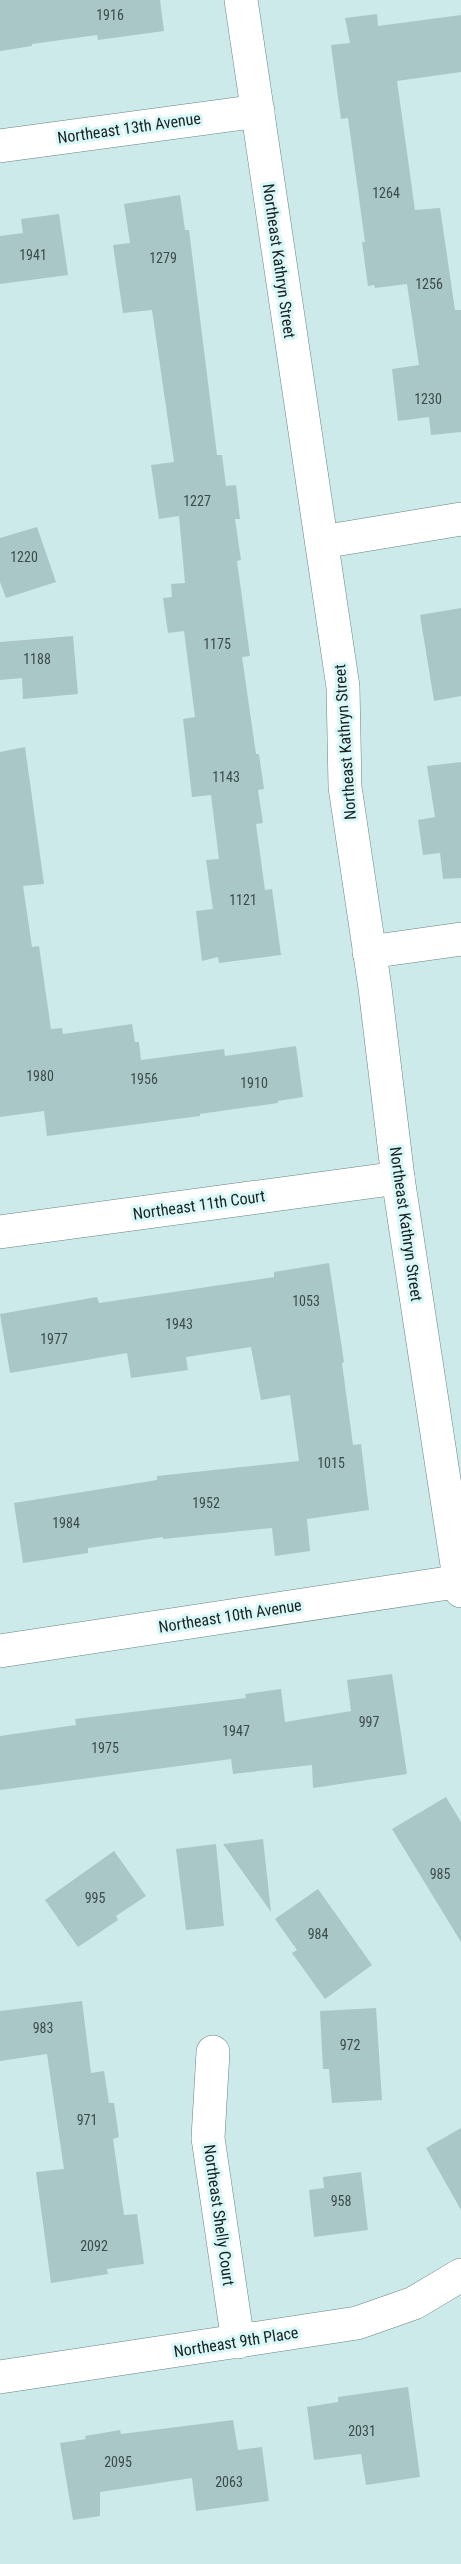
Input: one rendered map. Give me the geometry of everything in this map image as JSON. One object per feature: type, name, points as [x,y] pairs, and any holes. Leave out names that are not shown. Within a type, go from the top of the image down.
[{"type":"street","name":"Northeast Kathryn Street","points":[[241,0],[343,687],[345,787],[398,1178],[460,1584]]},
{"type":"street","name":"Northeast 13th Avenue","points":[[0,146],[258,111]]},
{"type":"street","points":[[322,542],[461,519]]},
{"type":"street","points":[[369,951],[461,939]]},
{"type":"street","name":"Northeast 11th Court","points":[[0,1232],[398,1178]]},
{"type":"street","name":"Northeast 10th Avenue","points":[[0,1651],[460,1584]]},
{"type":"street","name":"Northeast Shelly Court","points":[[213,2052],[208,2138],[238,2342]]},
{"type":"street","name":"Northeast 9th Place","points":[[0,2377],[357,2323],[414,2303],[461,2275]]},
{"type":"building","points":[[0,0],[160,0],[164,31],[98,40],[97,35],[0,51]]},
{"type":"building","points":[[377,14],[378,26],[461,15],[461,72],[397,81],[415,210],[440,208],[455,310],[461,310],[461,432],[431,435],[429,417],[398,421],[392,369],[419,365],[407,284],[375,288],[374,285],[368,286],[362,242],[365,242],[348,118],[341,119],[331,45],[350,43],[345,18]]},
{"type":"building","points":[[180,195],[185,230],[189,230],[217,455],[222,455],[226,486],[236,485],[240,519],[235,519],[241,560],[237,561],[250,656],[242,657],[256,754],[259,754],[264,789],[258,790],[263,823],[256,824],[265,890],[272,889],[281,955],[219,963],[218,957],[202,961],[196,911],[213,909],[206,860],[219,859],[211,795],[192,797],[183,719],[195,717],[184,631],[168,633],[163,598],[172,597],[171,584],[185,583],[179,516],[159,519],[151,465],[174,462],[152,310],[123,313],[113,245],[130,243],[124,204]]},
{"type":"building","points":[[59,214],[68,275],[0,284],[0,236],[23,233],[21,219]]},
{"type":"building","points":[[37,527],[56,582],[6,598],[0,582],[0,538]]},
{"type":"building","points":[[461,608],[461,696],[434,701],[420,615]]},
{"type":"building","points":[[73,636],[78,694],[23,699],[22,678],[0,680],[0,642]]},
{"type":"building","points":[[25,747],[44,884],[23,886],[32,947],[39,946],[51,1029],[62,1028],[63,1034],[132,1024],[135,1042],[139,1042],[141,1060],[224,1049],[225,1056],[296,1046],[303,1097],[278,1101],[278,1103],[200,1114],[200,1116],[47,1136],[44,1111],[0,1117],[0,752]]},
{"type":"building","points":[[461,762],[461,878],[443,879],[440,853],[423,855],[418,820],[435,817],[427,766]]},
{"type":"building","points":[[329,1263],[344,1362],[342,1363],[353,1445],[361,1444],[369,1510],[307,1519],[310,1551],[275,1556],[272,1528],[163,1539],[163,1537],[88,1548],[88,1553],[23,1563],[14,1503],[157,1480],[157,1476],[299,1461],[290,1395],[261,1400],[251,1347],[186,1357],[188,1370],[131,1378],[127,1353],[10,1373],[0,1314],[97,1297],[99,1303],[274,1277],[274,1272]]},
{"type":"building","points":[[392,1674],[407,1774],[313,1788],[312,1765],[233,1774],[231,1759],[0,1790],[0,1736],[76,1725],[75,1719],[246,1698],[245,1694],[281,1689],[285,1722],[351,1711],[347,1680]]},
{"type":"building","points":[[446,1797],[461,1822],[461,1942],[392,1829]]},
{"type":"building","points":[[263,1839],[271,1912],[223,1844]]},
{"type":"building","points":[[216,1844],[224,1926],[186,1930],[176,1849]]},
{"type":"building","points":[[114,1851],[146,1896],[116,1916],[118,1920],[78,1947],[45,1900]]},
{"type":"building","points":[[318,1889],[372,1965],[325,1999],[292,1953],[297,1950],[275,1919]]},
{"type":"building","points":[[82,2001],[91,2073],[104,2071],[109,2103],[114,2103],[119,2137],[113,2139],[124,2215],[137,2214],[144,2264],[107,2269],[108,2274],[51,2283],[36,2172],[64,2169],[47,2054],[0,2061],[0,2011]]},
{"type":"building","points":[[376,2008],[382,2100],[332,2103],[329,2069],[323,2069],[320,2011]]},
{"type":"building","points":[[461,2128],[461,2210],[426,2148]]},
{"type":"building","points":[[361,2172],[368,2230],[314,2237],[309,2190],[324,2188],[323,2177]]},
{"type":"building","points":[[408,2387],[420,2477],[366,2485],[361,2454],[314,2460],[307,2407],[338,2402],[338,2397]]},
{"type":"building","points":[[233,2420],[238,2450],[262,2447],[269,2501],[196,2511],[192,2478],[100,2492],[100,2516],[73,2520],[60,2443],[120,2430],[121,2434]]}]
